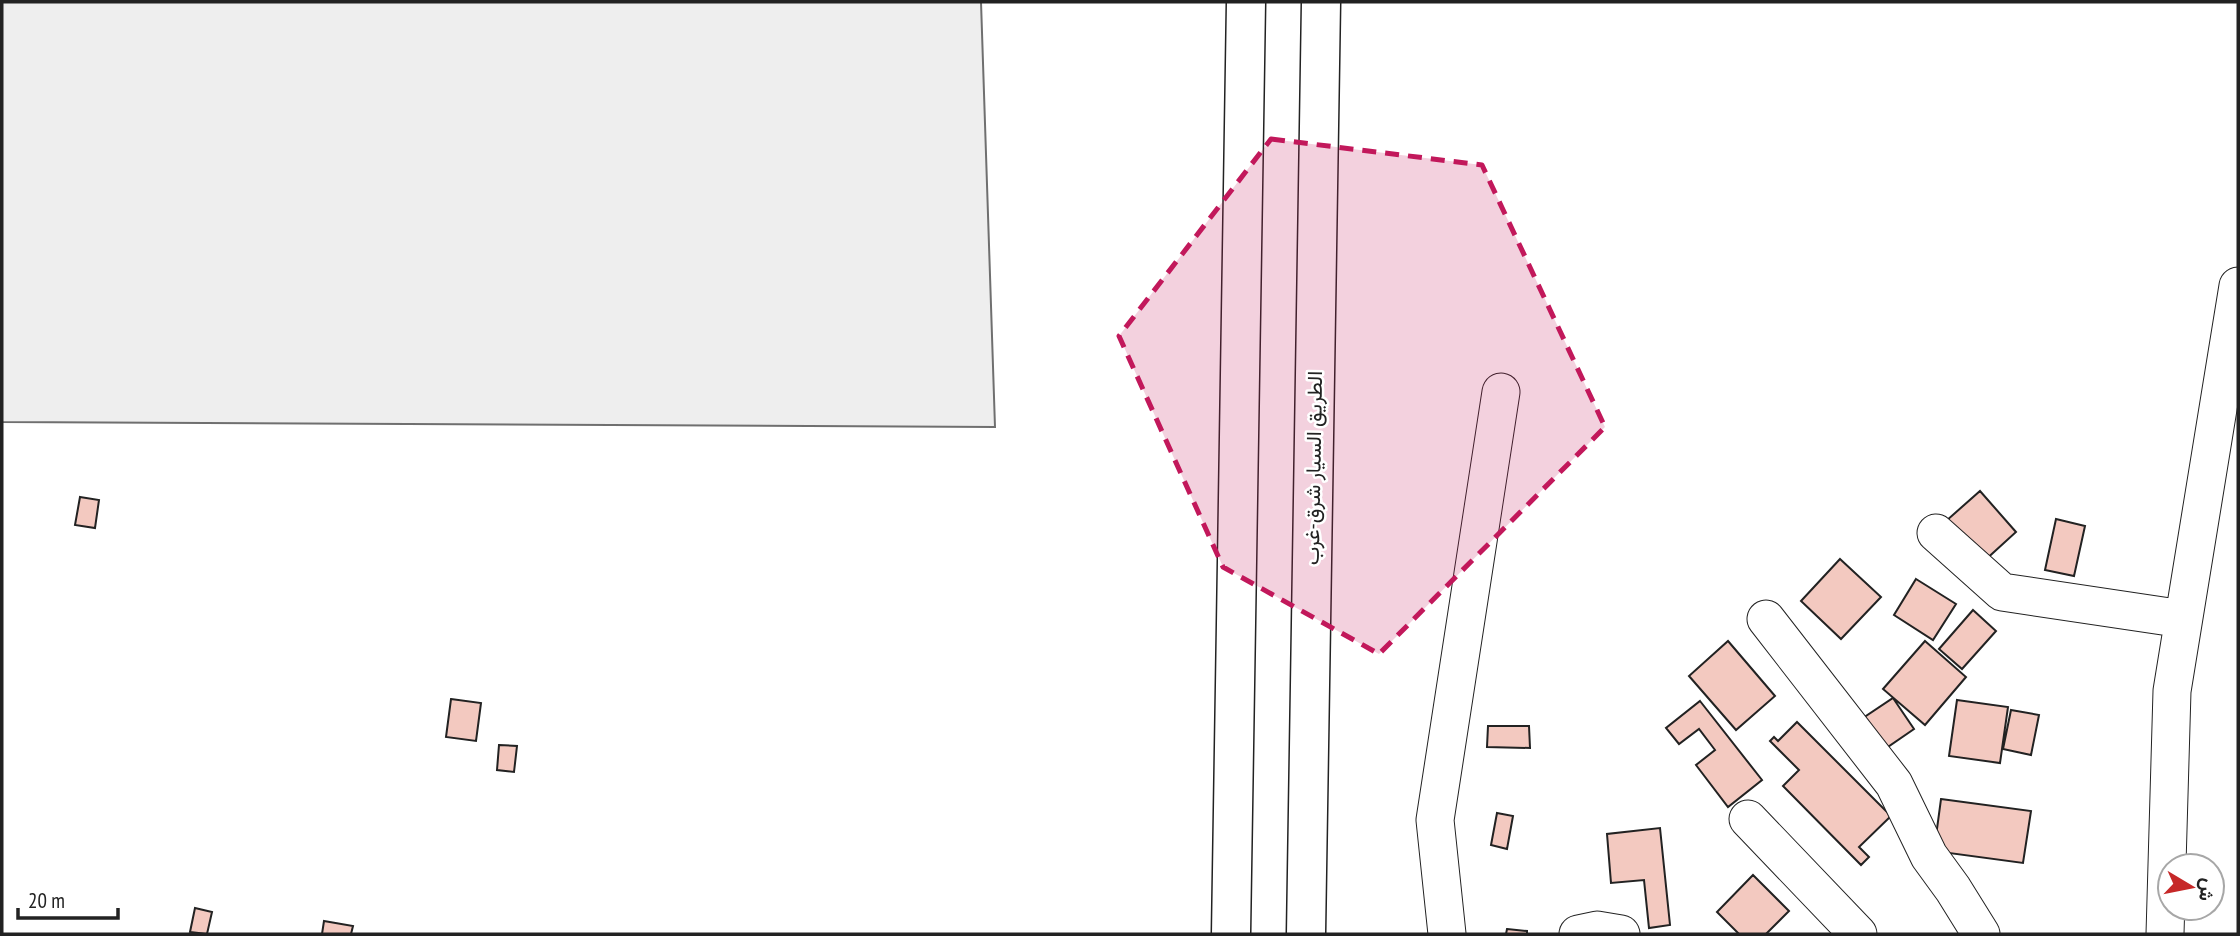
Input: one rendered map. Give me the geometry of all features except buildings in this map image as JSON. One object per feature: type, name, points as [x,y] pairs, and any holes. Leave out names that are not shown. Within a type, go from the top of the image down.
[{"type":"highway","points":[[1231,934],[1246,2]]},
{"type":"highway","name":"الطريق السيار شرق-غرب","points":[[1306,934],[1321,2]]},
{"type":"street","points":[[2165,934],[2172,691],[2238,286]]},
{"type":"street","points":[[1447,934],[1435,820],[1501,393]]},
{"type":"street","points":[[1936,533],[2002,592],[2183,619]]},
{"type":"street","points":[[1766,620],[1895,784],[1929,856],[1980,934]]},
{"type":"street","points":[[1748,819],[1858,934]]},
{"type":"street","points":[[1578,934],[1597,930],[1620,934]]},
{"type":"highlighted area","points":[[1271,139],[1482,165],[1605,427],[1379,654],[1223,567],[1119,336]]},
{"type":"shaded area","points":[[2,2],[981,2],[995,427],[2,422]]}]
